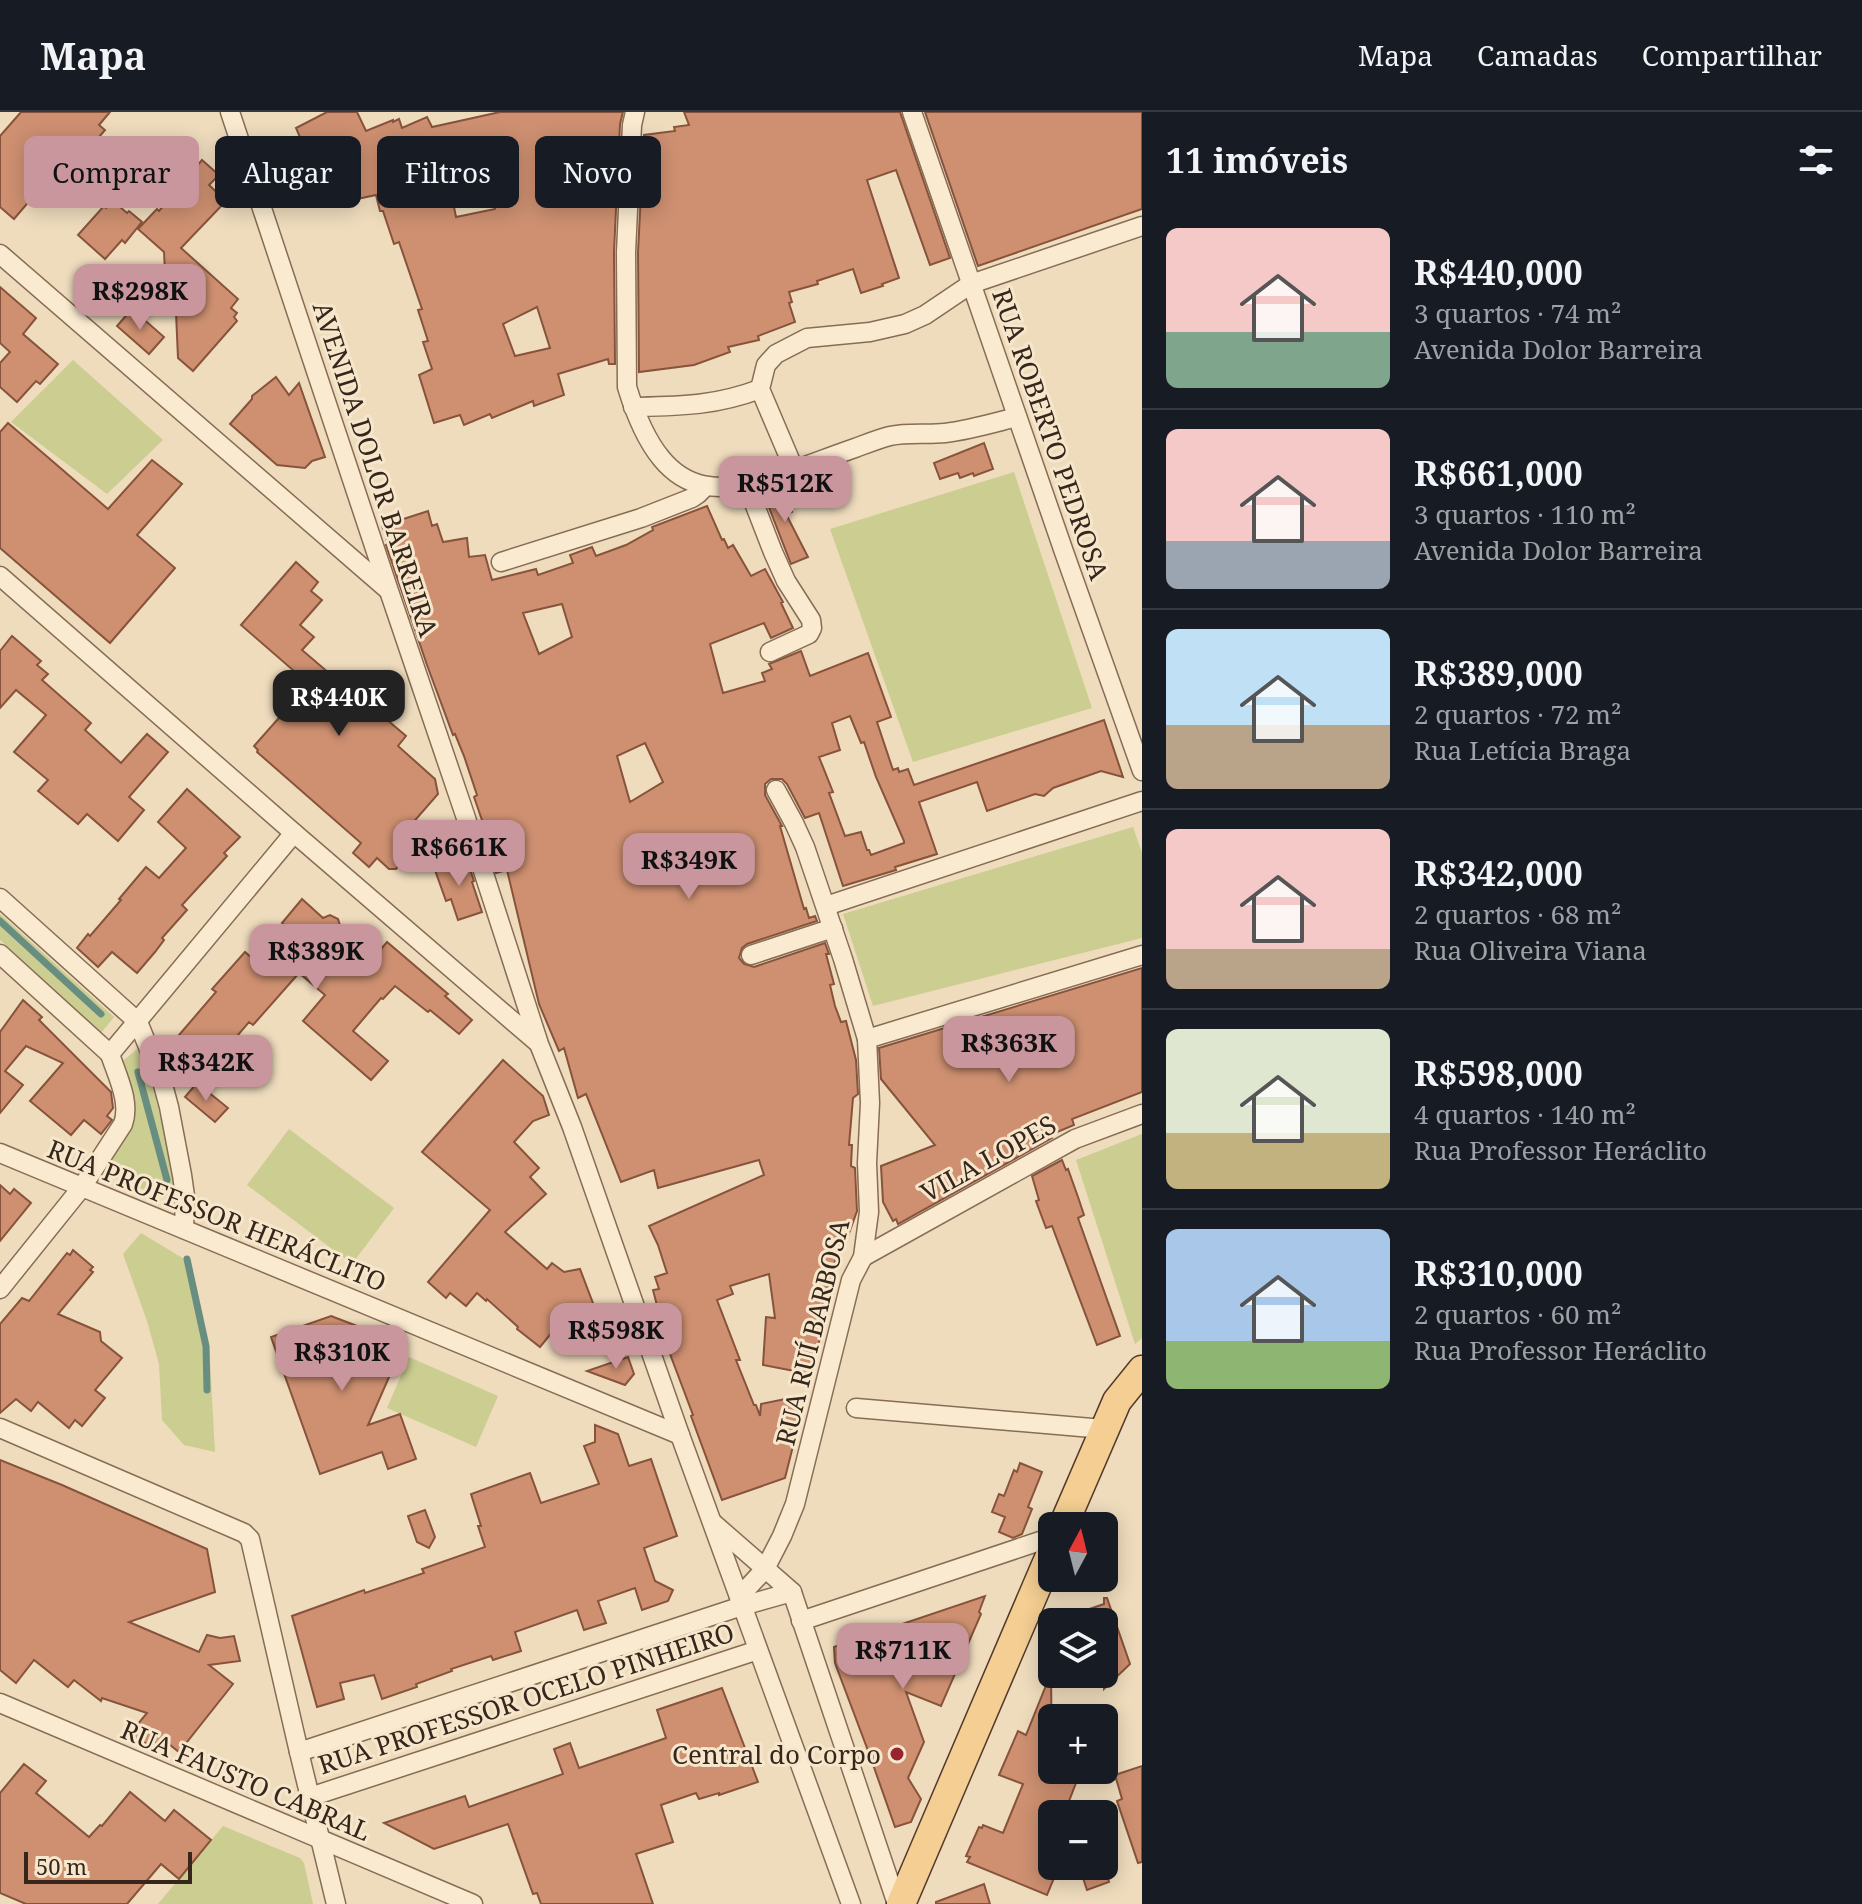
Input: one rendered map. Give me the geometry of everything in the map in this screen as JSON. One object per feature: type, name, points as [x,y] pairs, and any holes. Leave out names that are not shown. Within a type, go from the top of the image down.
[{"type":"main road","points":[[1069,1512],[1117,1401],[1142,1370]]},
{"type":"main road","points":[[899,1904],[1038,1583]]},
{"type":"street","name":"AVENIDA DOLOR BARREIRA","points":[[230,112],[539,1044],[572,1127],[680,1435],[851,1904]]},
{"type":"street","points":[[635,112],[626,252],[627,387],[633,407],[655,450],[672,471],[705,487],[747,485],[890,436],[968,430],[1017,417]]},
{"type":"street","name":"RUA ROBERTO PEDROSA","points":[[912,112],[1142,771]]},
{"type":"street","points":[[794,469],[760,389],[766,365],[776,354],[807,338],[870,332],[905,324],[925,315],[971,284],[1142,226]]},
{"type":"street","points":[[0,254],[389,591]]},
{"type":"street","points":[[633,407],[709,404],[760,389]]},
{"type":"street","points":[[747,485],[786,581],[811,620],[809,634],[770,652]]},
{"type":"street","points":[[501,562],[641,518],[692,498],[705,487]]},
{"type":"street","points":[[0,576],[539,1044]]},
{"type":"street","name":"RUA RUÍ BARBOSA","points":[[740,1602],[765,1569],[795,1504],[851,1280],[863,1257],[869,1212],[867,1039],[826,906],[794,823],[776,790]]},
{"type":"street","points":[[826,906],[1142,801]]},
{"type":"street","points":[[110,1054],[294,833]]},
{"type":"street","points":[[0,898],[138,1022],[169,1107],[185,1196],[184,1229]]},
{"type":"street","points":[[751,955],[833,928]]},
{"type":"street","points":[[0,954],[110,1054],[125,1101],[125,1118],[119,1132],[82,1187],[0,1289]]},
{"type":"street","points":[[867,1039],[1142,955]]},
{"type":"street","name":"VILA LOPES","points":[[863,1257],[1075,1139],[1142,1114]]},
{"type":"street","name":"RUA PROFESSOR HERÁCLITO","points":[[0,1153],[680,1435]]},
{"type":"street","points":[[856,1408],[1104,1429]]},
{"type":"street","points":[[0,1428],[244,1533],[250,1539],[336,1904]]},
{"type":"street","name":"AVENIDA DOLOR BARREIRA","points":[[711,1521],[792,1592]]},
{"type":"street","points":[[801,1621],[1038,1542]]},
{"type":"street","points":[[792,1592],[899,1904]]},
{"type":"street","name":"RUA PROFESSOR OCELO PINHEIRO","points":[[299,1752],[740,1602],[792,1592]]},
{"type":"street","name":"RUA PROFESSOR OCELO PINHEIRO","points":[[310,1797],[758,1650]]},
{"type":"street","name":"RUA FAUSTO CABRAL","points":[[0,1703],[473,1904]]},
{"type":"green space","points":[[73,360],[163,440],[107,494],[11,422]]},
{"type":"green space","points":[[1014,472],[1092,708],[913,762],[830,529]]},
{"type":"green space","points":[[1133,827],[1142,853],[1142,938],[873,1006],[843,914]]},
{"type":"green space","points":[[0,914],[114,1017],[101,1033],[0,940]]},
{"type":"green space","points":[[142,1045],[183,1206],[102,1172],[131,1104],[113,1069]]},
{"type":"green space","points":[[289,1129],[394,1208],[352,1264],[247,1185]]},
{"type":"green space","points":[[1142,1134],[1142,1338],[1135,1344],[1076,1160]]},
{"type":"green space","points":[[141,1233],[189,1262],[209,1344],[215,1452],[184,1445],[162,1420],[159,1364],[123,1254]]},
{"type":"green space","points":[[409,1357],[498,1396],[476,1447],[387,1408]]},
{"type":"green space","points":[[223,1826],[300,1858],[304,1863],[313,1904],[158,1904]]},
{"type":"building","points":[[21,112],[110,112],[99,125],[105,130],[100,136],[24,136],[24,207],[14,219],[0,207],[0,136]]},
{"type":"building","points":[[327,112],[357,112],[366,131],[399,119],[402,128],[427,117],[432,127],[500,112],[623,112],[619,136],[535,136],[535,208],[616,208],[615,364],[609,364],[608,359],[558,374],[564,395],[534,406],[533,401],[492,418],[490,414],[464,425],[460,415],[434,423],[419,375],[432,369],[423,342],[428,341],[418,310],[422,309],[399,242],[394,244],[379,208],[454,208],[456,217],[495,208],[519,208],[519,136],[377,136],[377,199],[376,195],[361,198],[361,136],[299,136],[296,128]],"holes":[[[537,307],[550,348],[515,356],[503,324]]]},
{"type":"building","points":[[684,112],[900,112],[950,258],[930,265],[896,170],[867,180],[899,278],[861,293],[853,269],[817,281],[818,284],[789,292],[795,322],[758,336],[759,340],[728,347],[730,352],[694,365],[639,372],[640,208],[661,208],[661,136],[644,135],[675,131],[674,127],[689,125]]},
{"type":"building","points":[[925,112],[1142,112],[1142,209],[978,266]]},
{"type":"building","points":[[202,160],[215,171],[215,179],[209,185],[215,191],[215,208],[219,208],[181,248],[238,299],[231,308],[237,313],[234,317],[237,321],[193,371],[178,358],[175,290],[166,291],[164,252],[138,229],[157,209],[199,208],[199,164]]},
{"type":"building","points":[[102,208],[121,208],[142,222],[125,243],[122,240],[105,259],[78,235]]},
{"type":"building","points":[[0,287],[36,318],[23,334],[58,364],[40,384],[36,381],[17,402],[0,387],[0,363],[10,352],[0,343]]},
{"type":"building","points":[[132,309],[164,337],[149,354],[117,326]]},
{"type":"building","points":[[276,377],[289,395],[299,383],[325,457],[312,461],[305,468],[277,465],[230,424],[252,396]]},
{"type":"building","points":[[8,423],[108,509],[152,460],[182,484],[137,535],[175,568],[110,643],[0,548],[0,432]]},
{"type":"building","points":[[984,443],[993,469],[974,476],[973,473],[960,478],[958,473],[940,479],[934,463]]},
{"type":"building","points":[[783,487],[792,512],[786,514],[808,557],[791,564],[763,492]]},
{"type":"building","points":[[707,506],[728,548],[733,545],[751,576],[765,569],[783,602],[793,628],[771,638],[764,623],[710,644],[723,693],[765,681],[762,673],[772,669],[769,664],[801,651],[810,676],[868,653],[891,717],[877,722],[893,770],[908,769],[914,785],[1104,720],[1123,777],[1101,771],[1053,788],[1044,796],[1035,794],[987,811],[977,782],[919,802],[937,854],[843,886],[819,813],[805,818],[782,779],[771,779],[765,784],[765,795],[782,826],[804,909],[809,918],[815,916],[817,921],[747,944],[739,958],[744,964],[754,967],[825,943],[834,984],[830,985],[835,1006],[841,1022],[846,1021],[856,1060],[858,1094],[853,1098],[849,1145],[852,1145],[851,1166],[855,1168],[857,1211],[843,1250],[838,1251],[821,1310],[820,1320],[825,1320],[810,1374],[763,1365],[766,1317],[775,1318],[769,1274],[730,1286],[733,1294],[717,1300],[740,1360],[736,1360],[760,1416],[761,1404],[800,1396],[797,1430],[785,1478],[722,1500],[661,1321],[653,1290],[659,1289],[655,1277],[667,1273],[649,1226],[764,1175],[759,1160],[658,1188],[654,1170],[621,1182],[586,1094],[578,1098],[564,1048],[559,1051],[539,1004],[507,870],[496,873],[474,797],[477,795],[427,665],[382,526],[428,511],[432,526],[437,524],[443,542],[467,538],[469,557],[485,555],[492,580],[536,569],[538,575],[573,563],[570,555],[592,547],[596,556],[626,545],[653,530],[652,527]],"holes":[[[562,604],[572,637],[539,654],[523,613]],[[850,716],[861,743],[864,742],[904,843],[871,855],[861,832],[845,836],[819,757],[840,750],[832,723]],[[645,743],[663,782],[630,802],[617,756]]]},
{"type":"building","points":[[296,562],[318,582],[311,591],[322,600],[300,625],[314,637],[302,650],[406,736],[398,746],[435,779],[438,794],[410,826],[423,837],[396,869],[389,869],[377,858],[369,867],[353,853],[361,843],[257,752],[254,746],[309,684],[241,625]]},
{"type":"building","points":[[12,636],[41,661],[37,665],[48,674],[42,680],[91,723],[85,730],[121,763],[147,734],[168,752],[129,797],[144,810],[118,841],[87,814],[78,824],[38,791],[48,780],[14,752],[46,715],[16,690],[0,708],[0,651]]},
{"type":"building","points":[[187,789],[240,837],[224,853],[227,856],[182,905],[187,910],[137,973],[112,952],[98,967],[77,948],[146,867],[159,878],[186,848],[158,822]]},
{"type":"building","points":[[466,858],[482,912],[458,920],[451,899],[446,901],[435,870]]},
{"type":"building","points":[[302,899],[323,918],[330,915],[338,919],[343,935],[365,954],[373,942],[382,948],[387,942],[448,994],[445,996],[472,1020],[459,1034],[395,986],[353,1031],[388,1061],[371,1080],[303,1021],[325,995],[299,973],[253,1025],[249,1022],[220,1056],[216,1052],[198,1072],[183,1059],[187,1054],[173,1042],[216,992],[212,989],[245,952],[268,972],[298,937],[282,923]]},
{"type":"building","points":[[1142,968],[1142,1092],[1072,1119],[1074,1125],[1050,1135],[1052,1138],[898,1224],[896,1219],[893,1221],[883,1202],[881,1166],[935,1145],[881,1079],[879,1048]]},
{"type":"building","points":[[23,1000],[111,1092],[113,1108],[107,1116],[112,1120],[101,1134],[84,1120],[71,1135],[30,1101],[63,1063],[26,1046],[5,1071],[23,1085],[0,1113],[0,1032]]},
{"type":"building","points":[[503,1060],[543,1096],[549,1115],[533,1121],[514,1142],[539,1168],[530,1177],[546,1194],[505,1232],[547,1269],[552,1263],[564,1272],[580,1269],[599,1319],[578,1327],[571,1309],[540,1347],[477,1293],[466,1306],[450,1293],[446,1298],[428,1282],[490,1210],[422,1152]]},
{"type":"building","points":[[197,1083],[228,1108],[215,1122],[185,1097]]},
{"type":"building","points":[[1062,1160],[1084,1215],[1078,1218],[1120,1336],[1097,1345],[1052,1226],[1046,1228],[1036,1201],[1039,1200],[1032,1176]]},
{"type":"building","points":[[0,1185],[10,1194],[14,1189],[31,1203],[0,1241]]},
{"type":"building","points":[[73,1250],[93,1267],[90,1270],[93,1272],[58,1314],[100,1332],[101,1341],[122,1358],[95,1390],[105,1398],[82,1426],[75,1420],[69,1428],[38,1402],[31,1411],[16,1399],[0,1413],[0,1324],[22,1298],[29,1301],[67,1253],[70,1255]]},
{"type":"building","points":[[331,1316],[373,1332],[370,1339],[400,1352],[368,1425],[400,1414],[416,1459],[388,1469],[382,1452],[320,1474],[271,1337]]},
{"type":"building","points":[[628,1357],[634,1374],[625,1385],[587,1371]]},
{"type":"building","points":[[595,1425],[618,1434],[629,1466],[651,1459],[677,1536],[644,1548],[655,1581],[673,1590],[668,1601],[642,1610],[635,1588],[598,1601],[606,1623],[584,1630],[577,1610],[515,1632],[521,1651],[493,1660],[491,1656],[451,1669],[416,1684],[417,1687],[382,1699],[374,1675],[340,1683],[344,1699],[317,1707],[292,1616],[364,1590],[365,1593],[424,1573],[422,1569],[485,1547],[471,1494],[530,1473],[541,1503],[599,1484],[584,1446],[595,1442]]},
{"type":"building","points":[[0,1460],[207,1549],[215,1592],[129,1622],[199,1652],[207,1635],[220,1638],[234,1636],[240,1661],[209,1665],[233,1684],[179,1752],[170,1745],[160,1745],[151,1740],[147,1744],[128,1736],[147,1713],[102,1698],[101,1701],[74,1680],[68,1687],[34,1660],[16,1683],[0,1670]]},
{"type":"building","points":[[1020,1463],[1042,1472],[1028,1507],[1032,1509],[1022,1534],[1013,1538],[999,1532],[1005,1517],[992,1512],[999,1494],[1004,1496]]},
{"type":"building","points":[[425,1510],[435,1537],[429,1548],[417,1542],[408,1516]]},
{"type":"building","points":[[985,1596],[981,1614],[941,1706],[906,1692],[924,1742],[908,1778],[921,1799],[911,1822],[895,1827],[835,1663],[834,1647]]},
{"type":"building","points":[[1104,1598],[1107,1598],[1110,1608],[1092,1608],[1104,1604]]},
{"type":"building","points":[[1118,1630],[1130,1664],[1118,1676]]},
{"type":"building","points":[[722,1688],[758,1782],[719,1795],[699,1799],[696,1793],[661,1805],[673,1842],[636,1854],[653,1904],[541,1904],[537,1893],[533,1894],[508,1824],[434,1849],[384,1823],[465,1796],[469,1807],[563,1774],[554,1749],[570,1743],[579,1768],[666,1738],[657,1710]]},
{"type":"building","points":[[1045,1688],[1051,1688],[1051,1704],[1038,1704]]},
{"type":"building","points":[[1038,1705],[1038,1784],[1076,1784],[1069,1800],[1038,1800],[1038,1880],[1053,1880],[1047,1895],[967,1862],[970,1857],[966,1856],[979,1827],[983,1825],[1003,1833],[1023,1784],[999,1775],[1018,1731],[1026,1735]]},
{"type":"building","points":[[24,1764],[46,1781],[36,1793],[89,1837],[130,1792],[165,1821],[174,1810],[211,1840],[179,1879],[161,1864],[127,1904],[26,1904],[0,1893],[0,1793]]},
{"type":"building","points":[[1142,1766],[1142,1862],[1138,1863],[1118,1804],[1122,1799],[1118,1774]]},
{"type":"building","points":[[1084,1880],[1108,1880],[1109,1882],[1087,1890]]},
{"type":"building","points":[[984,1884],[990,1904],[936,1904],[936,1902]]},
{"type":"waterway","points":[[0,921],[101,1014]]},
{"type":"waterway","points":[[138,1072],[167,1180]]},
{"type":"waterway","points":[[187,1259],[206,1346],[207,1390]]},
{"type":"place","name":"Central do Corpo","points":[[897,1754]]}]
